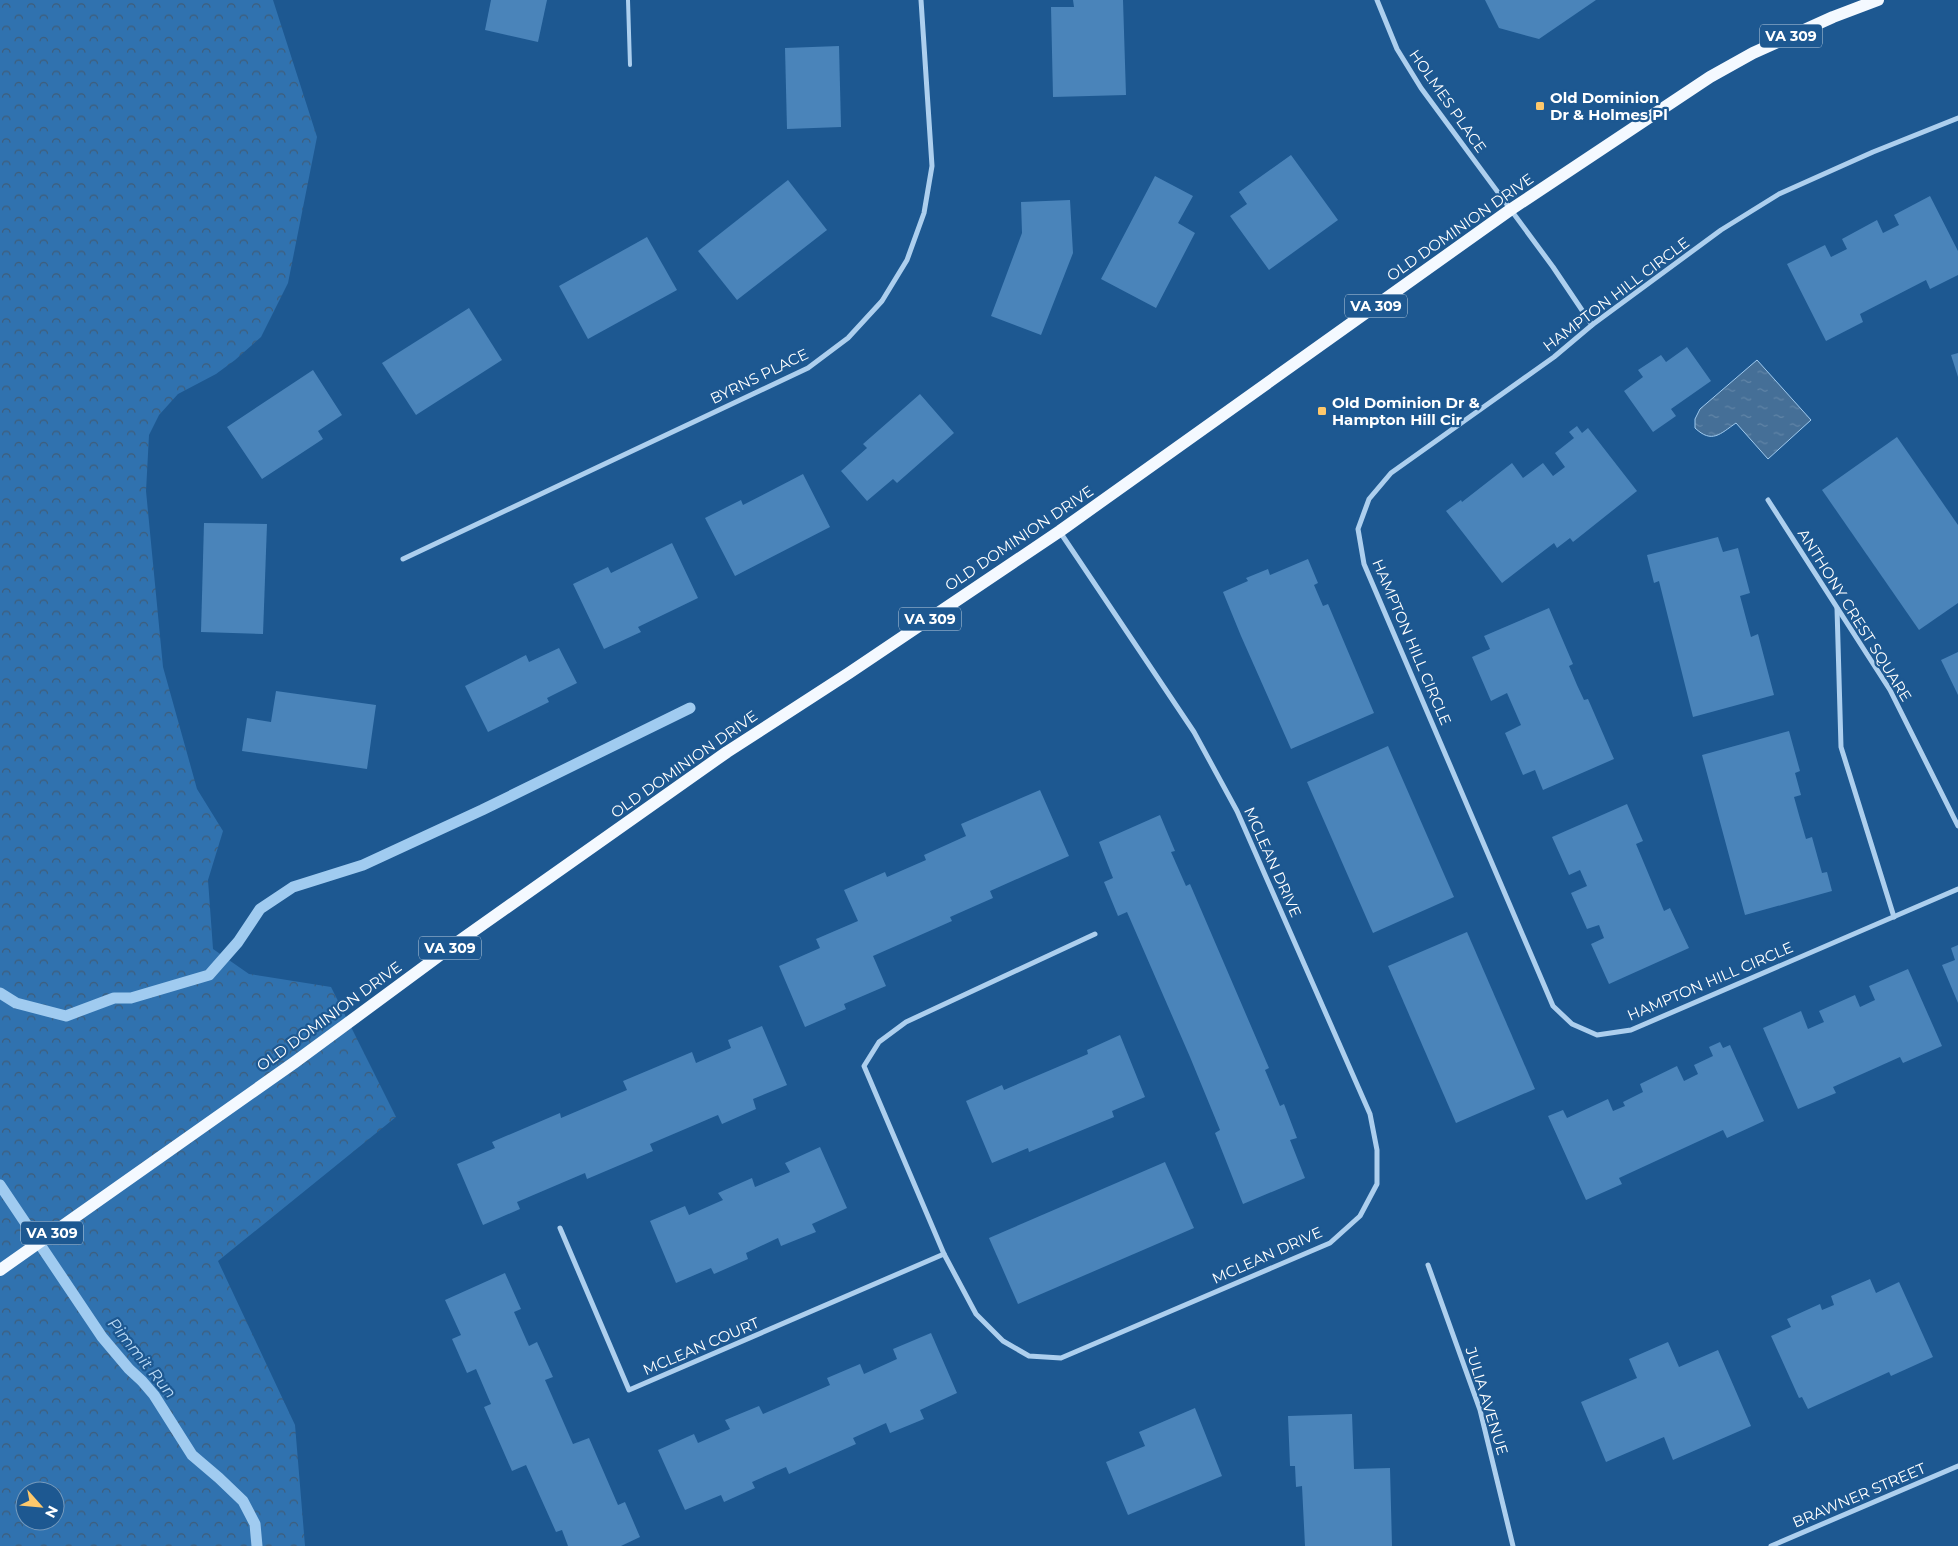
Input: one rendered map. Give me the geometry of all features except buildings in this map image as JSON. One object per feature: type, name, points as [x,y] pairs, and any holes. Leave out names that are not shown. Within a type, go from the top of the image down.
[{"type":"main road","name":"OLD DOMINION DRIVE","points":[[0,1270],[295,1062],[455,944],[727,752],[1060,532],[1510,210],[1710,77],[1753,53],[1833,17],[1878,0]]},
{"type":"street","name":"BYRNS PLACE","points":[[403,558],[808,368],[854,332],[882,301],[907,260],[924,214],[932,166],[921,0]]},
{"type":"street","name":"HOLMES PLACE","points":[[1377,0],[1397,49],[1421,88],[1553,267],[1592,325]]},
{"type":"street","name":"HAMPTON HILL CIRCLE","points":[[1958,118],[1873,152],[1779,194],[1721,230],[1592,325],[1554,357],[1391,473],[1369,499],[1358,529],[1364,564],[1553,1006],[1572,1024],[1597,1035],[1630,1030],[1958,889]]},
{"type":"street","name":"ANTHONY CREST SQUARE","points":[[1768,500],[1890,690],[1958,826]]},
{"type":"street","name":"MCLEAN DRIVE","points":[[1060,532],[1194,732],[1237,811],[1370,1114],[1377,1150],[1377,1184],[1360,1216],[1330,1243],[1061,1358],[1029,1356],[1003,1340],[976,1314],[944,1254],[864,1066],[879,1042],[906,1022],[1095,934]]},
{"type":"street","points":[[1837,608],[1841,747],[1894,917]]},
{"type":"street","name":"MCLEAN COURT","points":[[560,1228],[629,1390],[944,1254]]},
{"type":"street","name":"JULIA AVENUE","points":[[1428,1266],[1480,1410],[1513,1546]]},
{"type":"street","name":"BRAWNER STREET","points":[[1771,1546],[1958,1466]]},
{"type":"lane","points":[[628,0],[630,64]]},
{"type":"green space","points":[[0,0],[273,0],[317,137],[288,283],[261,337],[216,374],[178,394],[159,415],[149,435],[146,491],[163,667],[197,789],[223,831],[208,880],[213,949],[249,974],[331,987],[396,1117],[218,1261],[295,1425],[305,1546],[0,1546]]},
{"type":"water","points":[[1757,360],[1811,420],[1768,459],[1736,423],[1716,436],[1706,436],[1695,428],[1695,419],[1700,409]]},
{"type":"waterway","points":[[0,993],[16,1003],[66,1016],[114,998],[131,998],[209,975],[238,942],[260,909],[293,887],[363,865],[482,810],[690,708]]},
{"type":"waterway","name":"Pimmit Run","points":[[0,1185],[102,1337],[154,1395],[192,1455],[243,1501],[255,1524],[257,1546]]},
{"type":"place","name":"Old Dominion Dr & Holmes Pl","points":[[1540,106]]},
{"type":"place","name":"Old Dominion Dr & Hampton Hill Cir","points":[[1322,411]]}]
